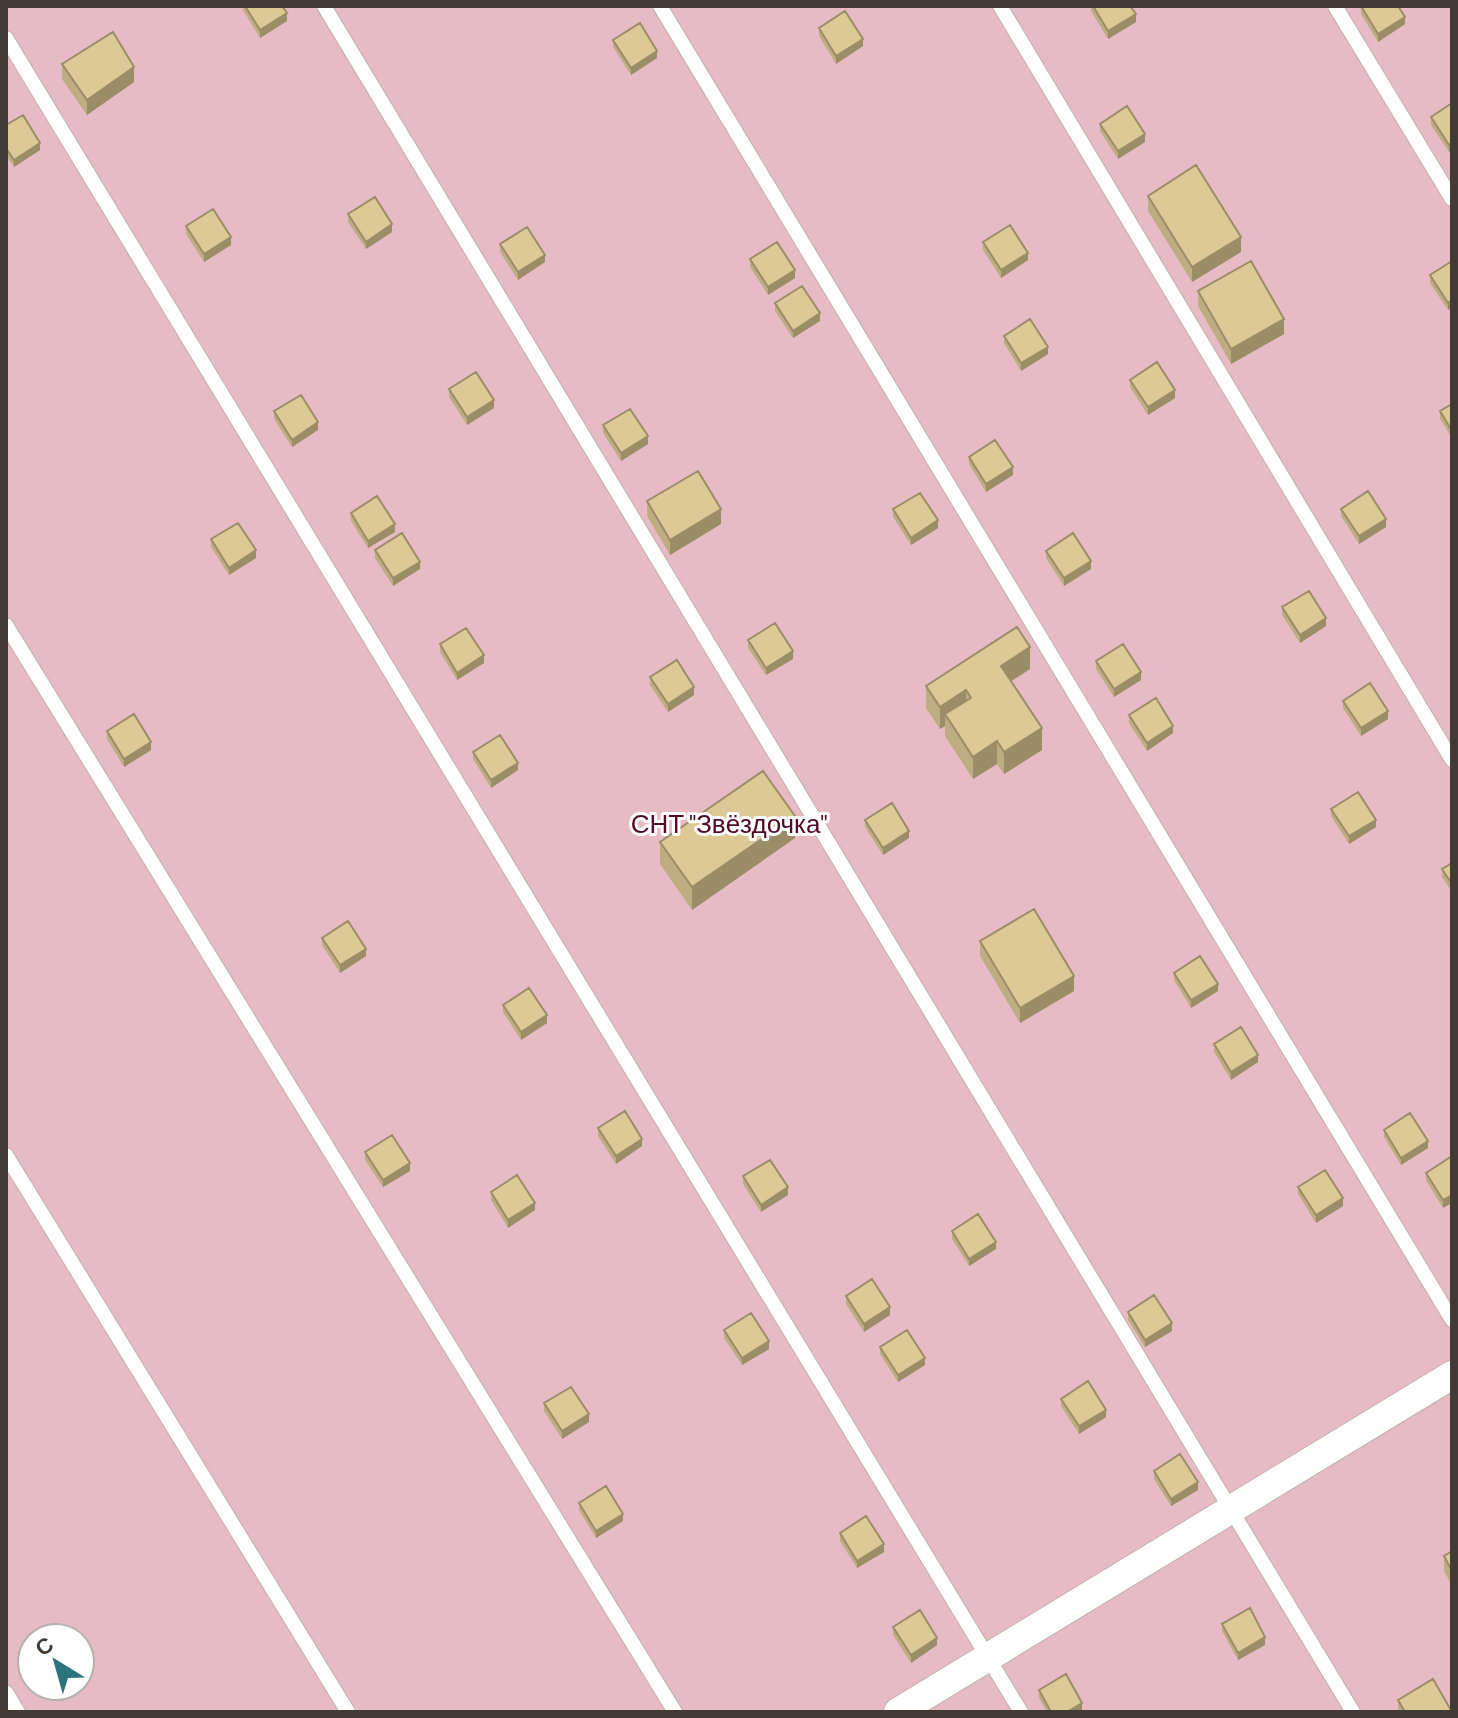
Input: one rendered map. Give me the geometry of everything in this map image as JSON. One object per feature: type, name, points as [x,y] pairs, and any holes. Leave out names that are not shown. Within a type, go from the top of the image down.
[{"type":"street","points":[[898,1712],[1452,1375]]},
{"type":"lane","points":[[324,6],[1353,1712]]},
{"type":"lane","points":[[660,6],[1452,1320]]},
{"type":"lane","points":[[1000,6],[1452,760]]},
{"type":"lane","points":[[1335,6],[1452,199]]},
{"type":"lane","points":[[6,38],[1021,1712]]},
{"type":"lane","points":[[6,625],[675,1712]]},
{"type":"lane","points":[[6,1155],[348,1712]]},
{"type":"lane","points":[[6,1692],[18,1712]]},
{"type":"green space","name":"СНТ \"Звёздочка\"","points":[[6,6],[1452,6],[1452,1712],[6,1712]]},
{"type":"building","points":[[245,6],[282,6],[287,13],[260,30]]},
{"type":"building","points":[[1093,6],[1130,6],[1136,14],[1108,31]]},
{"type":"building","points":[[1361,6],[1398,6],[1405,17],[1378,34]]},
{"type":"building","points":[[845,11],[863,39],[836,56],[819,28]]},
{"type":"building","points":[[640,23],[657,51],[631,68],[613,40]]},
{"type":"building","points":[[113,32],[134,67],[87,100],[62,64]]},
{"type":"building","points":[[1452,103],[1452,143],[1449,145],[1431,117]]},
{"type":"building","points":[[1127,106],[1145,134],[1118,151],[1100,124]]},
{"type":"building","points":[[23,115],[40,143],[14,160],[6,148],[6,125]]},
{"type":"building","points":[[1196,165],[1241,237],[1192,267],[1148,196]]},
{"type":"building","points":[[375,197],[392,224],[366,242],[348,214]]},
{"type":"building","points":[[213,209],[231,237],[204,254],[186,226]]},
{"type":"building","points":[[1010,225],[1028,253],[1001,270],[983,242]]},
{"type":"building","points":[[527,227],[545,255],[518,272],[500,244]]},
{"type":"building","points":[[777,242],[795,270],[768,287],[750,259]]},
{"type":"building","points":[[1251,261],[1284,319],[1231,349],[1198,291]]},
{"type":"building","points":[[1452,261],[1452,300],[1448,303],[1430,275]]},
{"type":"building","points":[[802,286],[820,313],[793,331],[775,303]]},
{"type":"building","points":[[1030,319],[1048,347],[1021,363],[1004,336]]},
{"type":"building","points":[[1157,362],[1175,390],[1148,407],[1130,380]]},
{"type":"building","points":[[476,372],[494,400],[467,417],[449,389]]},
{"type":"building","points":[[301,395],[318,422],[292,440],[274,411]]},
{"type":"building","points":[[1452,404],[1452,431],[1440,411]]},
{"type":"building","points":[[630,409],[648,436],[621,453],[603,425]]},
{"type":"building","points":[[995,440],[1013,467],[986,484],[969,457]]},
{"type":"building","points":[[698,471],[721,509],[670,540],[647,501]]},
{"type":"building","points":[[1368,491],[1386,519],[1359,536],[1341,509]]},
{"type":"building","points":[[920,493],[938,520],[911,538],[893,509]]},
{"type":"building","points":[[377,496],[395,524],[368,541],[351,513]]},
{"type":"building","points":[[238,523],[256,550],[229,568],[211,539]]},
{"type":"building","points":[[402,533],[420,562],[393,578],[375,550]]},
{"type":"building","points":[[1073,533],[1091,561],[1064,578],[1046,551]]},
{"type":"building","points":[[1309,591],[1326,618],[1300,635],[1282,607]]},
{"type":"building","points":[[775,623],[793,651],[766,668],[748,640]]},
{"type":"building","points":[[1017,627],[1030,647],[1001,666],[1042,728],[1004,752],[997,741],[973,757],[945,714],[971,698],[966,690],[940,707],[926,686]]},
{"type":"building","points":[[466,628],[484,655],[457,673],[440,644]]},
{"type":"building","points":[[1123,644],[1141,672],[1114,689],[1096,661]]},
{"type":"building","points":[[677,660],[694,687],[668,704],[650,677]]},
{"type":"building","points":[[1370,683],[1388,711],[1361,728],[1343,701]]},
{"type":"building","points":[[1156,698],[1173,726],[1147,743],[1129,715]]},
{"type":"building","points":[[134,714],[151,742],[124,759],[107,731]]},
{"type":"building","points":[[500,735],[518,763],[491,780],[473,752]]},
{"type":"building","points":[[763,771],[795,816],[692,887],[660,842]]},
{"type":"building","points":[[1358,792],[1376,820],[1349,836],[1331,809]]},
{"type":"building","points":[[892,803],[909,831],[883,848],[865,820]]},
{"type":"building","points":[[1452,863],[1452,884],[1442,869]]},
{"type":"building","points":[[1034,909],[1074,976],[1020,1008],[980,941]]},
{"type":"building","points":[[348,921],[366,949],[340,965],[322,938]]},
{"type":"building","points":[[1200,956],[1218,984],[1191,1000],[1174,973]]},
{"type":"building","points":[[529,988],[547,1015],[521,1032],[503,1005]]},
{"type":"building","points":[[1241,1027],[1258,1055],[1231,1072],[1214,1044]]},
{"type":"building","points":[[625,1111],[642,1139],[616,1156],[598,1128]]},
{"type":"building","points":[[1410,1113],[1428,1141],[1401,1158],[1384,1130]]},
{"type":"building","points":[[392,1135],[410,1163],[383,1180],[365,1152]]},
{"type":"building","points":[[1452,1156],[1452,1195],[1443,1200],[1426,1173]]},
{"type":"building","points":[[770,1160],[788,1187],[761,1205],[743,1176]]},
{"type":"building","points":[[1325,1170],[1343,1198],[1316,1215],[1298,1187]]},
{"type":"building","points":[[517,1175],[535,1203],[508,1220],[491,1192]]},
{"type":"building","points":[[978,1214],[996,1242],[969,1259],[952,1231]]},
{"type":"building","points":[[872,1279],[890,1307],[864,1324],[846,1296]]},
{"type":"building","points":[[1154,1295],[1172,1323],[1145,1340],[1128,1312]]},
{"type":"building","points":[[751,1313],[769,1341],[742,1358],[724,1330]]},
{"type":"building","points":[[907,1330],[925,1358],[898,1375],[880,1347]]},
{"type":"building","points":[[1088,1381],[1106,1410],[1079,1426],[1061,1399]]},
{"type":"building","points":[[571,1387],[589,1414],[562,1431],[544,1403]]},
{"type":"building","points":[[1180,1454],[1198,1482],[1171,1499],[1154,1471]]},
{"type":"building","points":[[606,1486],[623,1514],[596,1531],[579,1503]]},
{"type":"building","points":[[866,1516],[884,1544],[857,1561],[840,1533]]},
{"type":"building","points":[[1452,1551],[1452,1571],[1444,1556]]},
{"type":"building","points":[[1250,1608],[1265,1637],[1238,1653],[1222,1624]]},
{"type":"building","points":[[920,1610],[937,1638],[911,1655],[893,1627]]},
{"type":"building","points":[[1066,1674],[1082,1703],[1067,1712],[1051,1712],[1039,1690]]},
{"type":"building","points":[[1433,1679],[1452,1712],[1405,1712],[1398,1700]]}]
